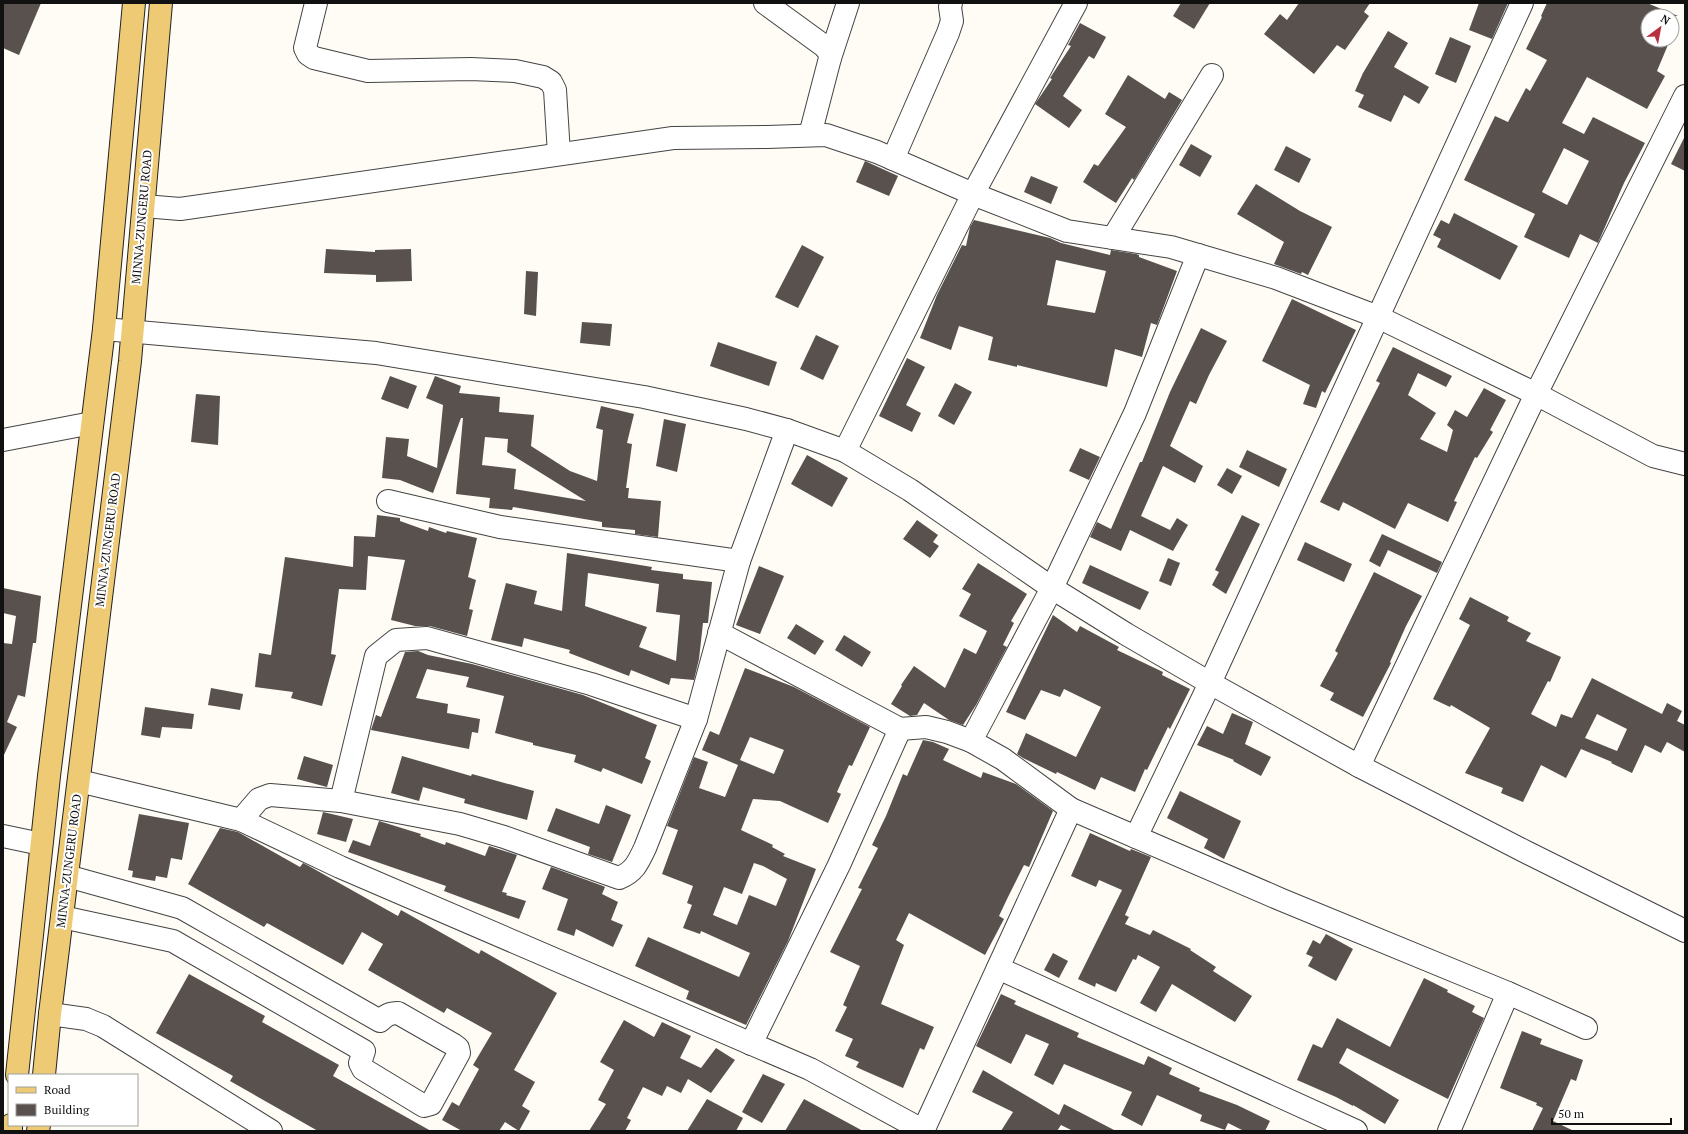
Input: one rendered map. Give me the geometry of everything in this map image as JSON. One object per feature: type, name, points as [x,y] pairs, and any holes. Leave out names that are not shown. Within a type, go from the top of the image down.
[{"type":"main road","points":[[17,1074],[41,844],[104,329],[134,3]]},
{"type":"main road","name":"MINNA-ZUNGERU ROAD","points":[[44,1074],[50,1014],[132,333],[161,3]]},
{"type":"street","points":[[316,3],[305,48],[308,54],[324,61],[368,71],[484,69],[515,71],[543,77],[551,82],[555,90],[559,154]]},
{"type":"street","points":[[765,3],[824,46],[829,52],[830,58]]},
{"type":"street","points":[[810,136],[830,58],[848,3]]},
{"type":"street","points":[[893,159],[948,33],[952,21],[951,3]]},
{"type":"street","points":[[845,451],[973,194],[1076,3]]},
{"type":"street","points":[[1136,837],[1210,683],[1522,3]]},
{"type":"street","points":[[1113,238],[1212,75]]},
{"type":"street","points":[[1359,766],[1536,394],[1685,96]]},
{"type":"street","points":[[144,206],[180,209],[673,138],[826,135],[893,159],[973,194],[1067,231],[1171,247],[1276,278],[1378,317],[1536,394],[1653,456],[1685,464]]},
{"type":"street","points":[[971,741],[1052,588],[1135,413],[1198,255]]},
{"type":"street","points":[[104,329],[132,333],[376,353],[644,397],[746,419],[787,430],[845,451],[910,490],[1052,588],[1126,634],[1210,683],[1359,766],[1526,852],[1685,931]]},
{"type":"street","points":[[3,440],[92,423]]},
{"type":"street","points":[[241,820],[259,799],[270,795],[340,801],[460,824],[511,839],[618,878],[628,874],[645,848],[696,718],[739,561],[787,430]]},
{"type":"street","points":[[388,501],[500,527],[739,561]]},
{"type":"street","points":[[719,633],[900,729],[926,727],[947,732],[971,741],[1003,759],[1071,808],[1282,900],[1508,993],[1586,1028]]},
{"type":"street","points":[[340,801],[376,656],[396,640],[427,638],[591,684],[696,718]]},
{"type":"street","points":[[751,1044],[839,865],[900,729]]},
{"type":"street","points":[[79,781],[241,820],[348,871],[810,1069],[923,1131],[1071,808]]},
{"type":"street","points":[[3,836],[41,844]]},
{"type":"street","points":[[67,876],[182,908],[380,1021]]},
{"type":"street","points":[[173,941],[182,908]]},
{"type":"street","points":[[62,916],[173,941],[364,1051]]},
{"type":"street","points":[[998,968],[1356,1131]]},
{"type":"street","points":[[280,1004],[295,973]]},
{"type":"street","points":[[1449,1131],[1508,993]]},
{"type":"street","points":[[392,1013],[398,1013],[458,1048],[459,1053],[431,1104],[424,1106],[363,1068],[360,1063],[364,1051],[380,1021],[385,1016],[392,1013]]},
{"type":"street","points":[[50,1014],[86,1019],[103,1026],[271,1131]]},
{"type":"building","points":[[3,3],[41,3],[19,55],[3,48]]},
{"type":"building","points":[[1181,3],[1210,3],[1194,29],[1173,16]]},
{"type":"building","points":[[1299,3],[1370,3],[1364,12],[1369,16],[1345,50],[1337,45],[1314,74],[1264,34],[1280,14],[1287,20]]},
{"type":"building","points":[[1479,3],[1508,3],[1492,39],[1469,30]]},
{"type":"building","points":[[1547,3],[1647,3],[1659,8],[1640,8],[1640,48],[1667,48],[1657,71],[1665,76],[1647,109],[1587,77],[1562,123],[1584,134],[1593,117],[1645,143],[1624,183],[1598,243],[1580,234],[1569,258],[1524,237],[1535,214],[1464,180],[1495,116],[1508,122],[1526,88],[1530,91],[1547,60],[1526,49],[1542,17],[1541,16]],"holes":[[[1564,148],[1589,161],[1567,205],[1542,192]]]},
{"type":"building","points":[[1080,23],[1106,37],[1094,59],[1089,56],[1063,96],[1082,110],[1069,128],[1035,104],[1052,79],[1050,78],[1071,46],[1068,45]]},
{"type":"building","points":[[1388,31],[1408,43],[1394,67],[1429,87],[1419,104],[1404,95],[1391,122],[1358,107],[1364,95],[1355,91],[1363,73]]},
{"type":"building","points":[[1450,37],[1471,46],[1456,83],[1435,74]]},
{"type":"building","points":[[1128,75],[1165,99],[1169,92],[1182,100],[1134,180],[1132,178],[1116,203],[1083,182],[1094,164],[1098,166],[1126,127],[1105,114]]},
{"type":"building","points":[[1685,136],[1685,171],[1671,164]]},
{"type":"building","points":[[1191,144],[1212,156],[1200,177],[1179,165]]},
{"type":"building","points":[[1286,146],[1311,159],[1299,183],[1274,170]]},
{"type":"building","points":[[865,161],[898,176],[889,196],[856,182]]},
{"type":"building","points":[[1031,176],[1058,187],[1051,204],[1024,192]]},
{"type":"building","points":[[1256,184],[1300,211],[1332,227],[1308,275],[1302,272],[1301,274],[1274,264],[1284,242],[1237,214]]},
{"type":"building","points":[[1454,213],[1518,246],[1500,280],[1437,247],[1441,239],[1433,235],[1441,220],[1449,224]]},
{"type":"building","points":[[974,220],[1050,238],[1061,243],[1110,255],[1111,250],[1136,254],[1139,255],[1139,257],[1177,271],[1157,325],[1151,323],[1142,357],[1115,349],[1107,387],[1017,365],[1017,367],[988,360],[993,337],[959,326],[951,350],[920,338],[937,295],[962,245],[966,246],[970,227]],"holes":[[[1056,260],[1106,271],[1095,313],[1047,305]]]},
{"type":"building","points":[[802,245],[824,257],[798,308],[775,297]]},
{"type":"building","points":[[326,249],[375,252],[375,250],[411,249],[412,281],[376,282],[376,275],[324,273]]},
{"type":"building","points":[[526,271],[538,272],[536,316],[524,314]]},
{"type":"building","points":[[1292,299],[1356,330],[1325,393],[1322,391],[1316,408],[1303,404],[1310,385],[1262,361]]},
{"type":"building","points":[[582,322],[612,324],[610,346],[580,343]]},
{"type":"building","points":[[1201,328],[1227,341],[1196,404],[1190,401],[1170,446],[1203,466],[1195,483],[1163,466],[1141,516],[1170,530],[1177,518],[1188,525],[1173,551],[1130,530],[1121,551],[1090,537],[1097,522],[1111,529],[1140,462],[1142,462],[1170,392]]},
{"type":"building","points":[[816,335],[839,346],[823,380],[800,369]]},
{"type":"building","points":[[718,342],[777,362],[769,386],[710,366]]},
{"type":"building","points":[[1393,347],[1452,376],[1446,387],[1418,373],[1408,395],[1436,413],[1420,439],[1447,452],[1453,430],[1447,425],[1455,410],[1467,417],[1484,388],[1506,400],[1490,430],[1493,432],[1477,458],[1475,457],[1454,501],[1457,502],[1448,522],[1408,503],[1395,529],[1343,502],[1339,511],[1320,502],[1380,383],[1376,381]]},
{"type":"building","points":[[907,358],[925,367],[906,405],[921,413],[912,432],[879,416]]},
{"type":"building","points":[[390,376],[417,386],[408,409],[381,399]]},
{"type":"building","points":[[435,376],[461,386],[459,393],[500,397],[499,412],[534,415],[531,446],[570,471],[597,481],[603,430],[596,428],[601,406],[634,414],[627,443],[632,444],[626,488],[629,488],[628,498],[661,501],[658,537],[635,534],[635,530],[602,527],[602,522],[513,507],[512,510],[489,508],[490,498],[456,494],[463,418],[461,418],[433,493],[400,480],[382,478],[386,437],[409,439],[407,456],[437,468],[443,405],[426,398]],"holes":[[[485,437],[508,439],[507,452],[586,501],[514,489],[516,469],[482,465]]]},
{"type":"building","points":[[955,383],[972,392],[954,425],[938,416]]},
{"type":"building","points":[[196,394],[220,396],[218,445],[191,442]]},
{"type":"building","points":[[664,419],[686,424],[677,472],[656,466]]},
{"type":"building","points":[[1080,448],[1100,457],[1089,480],[1069,471]]},
{"type":"building","points":[[1247,450],[1287,469],[1279,487],[1239,467]]},
{"type":"building","points":[[807,455],[848,478],[832,507],[791,484]]},
{"type":"building","points":[[1227,468],[1242,476],[1232,494],[1217,485]]},
{"type":"building","points":[[377,515],[400,518],[400,521],[428,531],[429,527],[446,533],[447,531],[477,538],[468,577],[476,580],[469,609],[473,610],[467,636],[430,626],[415,626],[391,620],[405,560],[368,556],[366,590],[339,589],[331,654],[336,655],[322,706],[291,698],[293,692],[255,687],[259,653],[271,655],[285,557],[353,567],[354,536],[375,537]]},
{"type":"building","points":[[1242,515],[1260,524],[1226,594],[1212,585],[1219,572],[1215,570]]},
{"type":"building","points":[[917,520],[938,535],[933,542],[939,546],[930,558],[903,539]]},
{"type":"building","points":[[1382,534],[1442,562],[1437,573],[1388,550],[1380,567],[1369,561]]},
{"type":"building","points":[[1305,542],[1352,564],[1344,582],[1297,560]]},
{"type":"building","points":[[567,553],[652,567],[651,570],[683,574],[683,579],[712,582],[708,623],[703,623],[699,659],[694,680],[671,678],[669,685],[631,670],[629,676],[569,653],[570,650],[524,638],[522,647],[491,640],[506,583],[537,591],[534,604],[562,611]],"holes":[[[588,573],[659,584],[656,612],[680,615],[676,661],[639,647],[647,627],[585,606]]]},
{"type":"building","points":[[1168,558],[1180,563],[1171,586],[1159,581]]},
{"type":"building","points":[[978,563],[1027,594],[1011,621],[1014,623],[1003,645],[1007,647],[976,705],[963,725],[949,720],[924,703],[917,715],[910,716],[891,704],[902,686],[901,685],[914,666],[945,688],[964,648],[976,654],[987,631],[959,616],[971,594],[962,589]]},
{"type":"building","points":[[1090,565],[1149,592],[1140,610],[1082,583]]},
{"type":"building","points":[[759,566],[784,576],[760,634],[736,625]]},
{"type":"building","points":[[1374,572],[1422,596],[1406,626],[1390,662],[1391,663],[1363,717],[1330,700],[1334,693],[1320,686],[1338,653],[1335,651]]},
{"type":"building","points":[[3,588],[41,596],[36,643],[33,643],[25,697],[18,695],[7,722],[17,727],[3,757],[3,643],[12,644],[16,616],[3,613]]},
{"type":"building","points":[[1470,597],[1509,617],[1507,621],[1531,633],[1526,641],[1561,657],[1550,682],[1548,681],[1531,714],[1556,727],[1561,714],[1572,718],[1592,678],[1662,714],[1667,703],[1682,711],[1677,721],[1685,725],[1685,752],[1667,742],[1661,753],[1645,745],[1632,773],[1611,763],[1612,762],[1581,749],[1566,778],[1541,765],[1523,802],[1501,793],[1503,788],[1465,773],[1490,728],[1451,705],[1450,707],[1433,699],[1470,625],[1459,619]],"holes":[[[1597,714],[1627,729],[1617,751],[1585,738]]]},
{"type":"building","points":[[1053,615],[1077,632],[1080,626],[1119,647],[1117,650],[1163,672],[1162,675],[1190,689],[1170,729],[1168,727],[1147,770],[1145,769],[1135,792],[1101,777],[1095,790],[1057,772],[1056,774],[1017,754],[1026,733],[1076,757],[1101,707],[1064,689],[1060,697],[1041,690],[1025,720],[1006,712]]},
{"type":"building","points":[[796,624],[824,641],[815,655],[787,638]]},
{"type":"building","points":[[844,635],[871,652],[862,667],[835,650]]},
{"type":"building","points":[[418,651],[428,655],[472,664],[583,695],[657,725],[645,758],[651,761],[642,784],[603,768],[601,772],[574,762],[576,755],[533,745],[533,743],[495,733],[504,696],[466,687],[469,677],[427,669],[416,698],[448,704],[447,713],[480,719],[478,733],[472,732],[469,749],[371,730],[376,715],[381,717],[405,652]]},
{"type":"building","points":[[745,668],[794,687],[870,727],[852,766],[849,765],[837,792],[841,794],[828,823],[780,801],[753,799],[741,830],[773,845],[772,847],[785,854],[783,856],[816,869],[788,941],[746,1025],[686,999],[689,991],[635,966],[648,937],[739,977],[750,953],[701,931],[700,934],[683,928],[692,905],[687,903],[693,886],[662,874],[678,830],[667,826],[694,757],[708,762],[699,788],[725,797],[738,765],[702,750],[710,731],[719,735]],"holes":[[[750,737],[784,750],[774,774],[740,760]],[[754,863],[763,866],[787,879],[776,906],[749,895],[737,925],[713,915],[724,887],[742,894]]]},
{"type":"building","points":[[211,688],[243,694],[240,710],[208,705]]},
{"type":"building","points":[[145,707],[194,714],[192,729],[162,727],[160,738],[141,735]]},
{"type":"building","points":[[1232,713],[1253,722],[1245,744],[1271,757],[1261,776],[1233,761],[1234,760],[1197,745],[1207,726],[1223,734]]},
{"type":"building","points":[[923,740],[933,742],[949,749],[943,760],[981,778],[983,772],[1016,784],[1053,811],[1029,867],[1024,865],[999,916],[1004,919],[985,955],[909,913],[896,940],[904,945],[881,1004],[934,1027],[924,1050],[920,1048],[903,1088],[856,1067],[859,1062],[845,1056],[853,1039],[835,1031],[847,1007],[843,1005],[860,966],[830,952],[862,889],[858,888],[878,848],[872,845],[886,816],[903,774],[907,776]]},
{"type":"building","points":[[304,756],[333,765],[327,787],[297,779]]},
{"type":"building","points":[[402,756],[471,776],[472,774],[534,791],[527,820],[464,803],[465,799],[423,787],[419,801],[391,793]]},
{"type":"building","points":[[1180,791],[1241,821],[1224,859],[1204,848],[1208,839],[1167,818]]},
{"type":"building","points":[[606,805],[631,815],[612,862],[588,854],[590,847],[547,831],[556,808],[599,824]]},
{"type":"building","points":[[323,812],[353,819],[346,842],[317,834]]},
{"type":"building","points":[[139,814],[189,823],[182,860],[171,858],[167,878],[156,876],[155,881],[132,877],[133,871],[128,870]]},
{"type":"building","points":[[379,821],[421,834],[420,836],[445,845],[446,842],[485,856],[489,846],[517,855],[502,892],[507,893],[506,895],[526,901],[519,919],[444,891],[446,886],[348,852],[353,840],[370,846]]},
{"type":"building","points":[[220,828],[238,832],[300,867],[303,863],[398,916],[401,910],[479,954],[481,950],[557,993],[514,1070],[535,1082],[522,1106],[530,1111],[519,1131],[505,1122],[499,1131],[462,1131],[442,1120],[452,1102],[459,1106],[479,1069],[473,1065],[492,1033],[447,1008],[444,1013],[368,970],[383,944],[362,932],[343,965],[267,923],[264,927],[188,884]]},
{"type":"building","points":[[1090,833],[1130,851],[1131,849],[1151,857],[1125,915],[1129,917],[1125,924],[1150,935],[1153,930],[1191,949],[1190,950],[1216,967],[1213,971],[1252,996],[1235,1022],[1172,984],[1156,1012],[1140,1003],[1160,967],[1138,955],[1136,960],[1133,959],[1116,992],[1096,983],[1095,987],[1078,979],[1122,890],[1099,880],[1096,887],[1071,876]]},
{"type":"building","points":[[551,867],[605,887],[602,894],[618,902],[611,920],[623,925],[613,947],[576,929],[574,936],[557,930],[568,899],[542,889]]},
{"type":"building","points":[[1326,934],[1353,949],[1336,981],[1308,966],[1313,957],[1306,954],[1313,940],[1320,944]]},
{"type":"building","points":[[1053,953],[1068,961],[1059,978],[1044,970]]},
{"type":"building","points":[[189,974],[265,1016],[262,1022],[339,1065],[333,1076],[431,1131],[318,1131],[230,1081],[233,1076],[156,1033]]},
{"type":"building","points":[[1424,978],[1448,990],[1447,992],[1475,1006],[1472,1012],[1484,1018],[1448,1099],[1347,1048],[1339,1063],[1399,1100],[1385,1124],[1353,1105],[1297,1080],[1313,1044],[1322,1048],[1337,1018],[1390,1047]]},
{"type":"building","points":[[1001,994],[1016,1001],[1014,1004],[1079,1033],[1077,1037],[1144,1065],[1148,1056],[1172,1068],[1169,1074],[1200,1088],[1199,1091],[1237,1105],[1270,1121],[1265,1131],[1244,1131],[1228,1123],[1225,1130],[1200,1121],[1202,1115],[1157,1095],[1142,1126],[1121,1115],[1132,1092],[1064,1064],[1053,1085],[1034,1075],[1049,1044],[1026,1034],[1011,1064],[976,1046]]},
{"type":"building","points":[[624,1020],[654,1037],[662,1022],[691,1036],[680,1058],[701,1068],[716,1048],[735,1060],[711,1093],[688,1079],[681,1093],[667,1086],[662,1096],[643,1087],[627,1118],[631,1120],[625,1131],[589,1131],[606,1104],[598,1100],[614,1070],[600,1062]]},
{"type":"building","points":[[1522,1031],[1542,1039],[1540,1044],[1583,1060],[1576,1081],[1571,1079],[1553,1121],[1574,1131],[1532,1131],[1543,1108],[1536,1105],[1537,1103],[1500,1088]]},
{"type":"building","points":[[983,1070],[1059,1115],[1064,1104],[1116,1131],[1073,1131],[1061,1125],[1057,1131],[1001,1131],[1013,1112],[972,1092]]},
{"type":"building","points":[[763,1074],[785,1084],[762,1123],[742,1112]]},
{"type":"building","points":[[707,1099],[743,1118],[736,1131],[687,1131]]},
{"type":"building","points":[[804,1099],[863,1131],[785,1131]]}]
